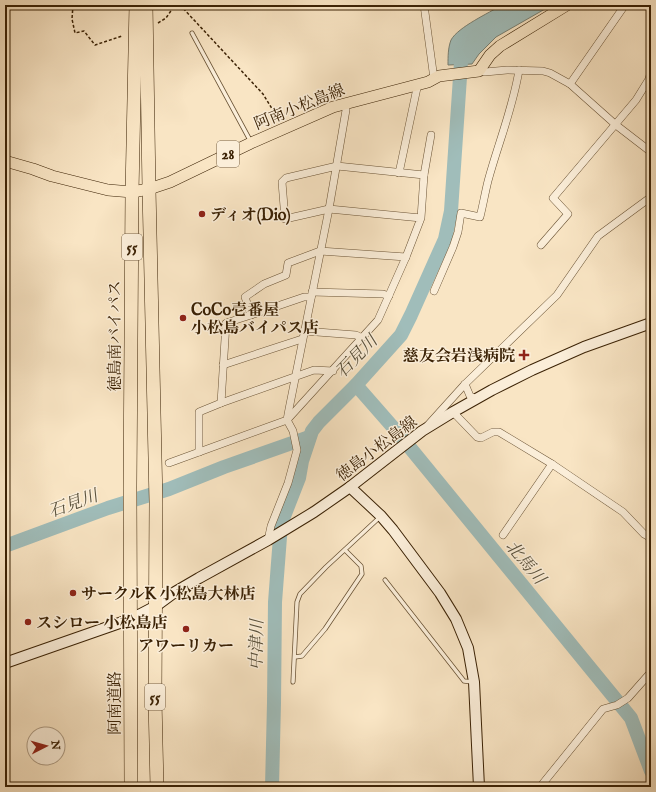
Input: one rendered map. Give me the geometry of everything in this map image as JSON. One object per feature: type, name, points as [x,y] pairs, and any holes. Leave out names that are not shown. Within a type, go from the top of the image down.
[{"type":"highway","name":"徳島南バイパス","points":[[131,619],[130,488],[132,192],[136,5]]},
{"type":"highway","name":"55","points":[[146,5],[148,189],[156,486],[157,787]]},
{"type":"highway","name":"阿南道路","points":[[131,619],[131,787]]},
{"type":"main road","points":[[476,71],[500,46],[567,5]]},
{"type":"main road","name":"阿南小松島線","points":[[5,161],[52,176],[108,190],[132,192],[148,189],[170,182],[283,128],[333,107],[417,85],[438,76],[476,71]]},
{"type":"main road","name":"徳島小松島線","points":[[5,662],[131,619],[156,606],[193,581],[272,538],[314,512],[350,487],[422,430],[476,398],[532,370],[571,353],[651,323]]},
{"type":"main road","points":[[350,487],[381,516],[440,593],[456,620],[468,648],[474,682],[479,787]]},
{"type":"street","points":[[424,5],[434,79]]},
{"type":"street","points":[[570,84],[625,5]]},
{"type":"street","points":[[434,291],[456,240],[461,212],[480,217],[488,181],[505,129],[517,84],[519,70]]},
{"type":"street","points":[[476,71],[543,70],[550,73],[570,84],[616,125],[651,152]]},
{"type":"street","points":[[541,245],[568,214],[553,198],[636,100],[649,79],[651,70]]},
{"type":"street","points":[[399,173],[417,85]]},
{"type":"street","points":[[272,538],[270,526],[288,483],[296,446],[293,431],[287,420],[294,378],[337,166],[346,110],[345,103]]},
{"type":"street","points":[[169,463],[287,420],[378,320],[422,218],[424,175],[431,135]]},
{"type":"street","points":[[422,218],[329,209],[285,219],[282,182],[286,178],[337,166],[424,175]]},
{"type":"street","points":[[422,430],[465,384],[557,295],[598,236],[651,197]]},
{"type":"street","points":[[251,315],[245,297],[264,284],[286,275],[288,263],[320,250],[406,257]]},
{"type":"street","points":[[221,404],[226,323],[311,294],[384,294],[389,296]]},
{"type":"street","points":[[304,331],[356,335],[362,338]]},
{"type":"street","points":[[223,365],[302,339]]},
{"type":"street","points":[[199,452],[199,412],[314,370],[333,371]]},
{"type":"street","points":[[465,384],[470,396],[476,398]]},
{"type":"street","points":[[453,412],[476,437],[482,438],[493,432],[499,432],[552,464],[623,512],[644,534],[651,538]]},
{"type":"street","points":[[503,535],[552,464]]},
{"type":"street","points":[[540,787],[603,710],[628,698],[651,672]]},
{"type":"lane","points":[[192,34],[251,143]]},
{"type":"lane","points":[[293,682],[297,602],[300,594],[381,516]]},
{"type":"lane","points":[[295,658],[302,656],[325,629],[362,574],[361,566],[345,550]]},
{"type":"lane","points":[[385,580],[464,681],[474,682]]},
{"type":"path","points":[[73,5],[72,19],[75,33],[84,31],[95,45],[122,36]]},
{"type":"path","points":[[158,23],[166,18],[175,5]]},
{"type":"path","points":[[180,5],[264,94],[283,128]]},
{"type":"water","points":[[502,5],[552,5],[496,37],[479,54],[472,64],[448,65],[449,46],[455,35],[467,25]]},
{"type":"waterway","name":"石見川","points":[[272,787],[275,602],[281,524],[299,478],[302,461],[312,431],[401,335],[445,239],[451,211],[461,62],[470,47]]},
{"type":"waterway","name":"北馬川","points":[[356,385],[398,433],[631,718],[651,771]]},
{"type":"waterway","name":"石見川","points":[[5,546],[108,508],[169,489],[224,467],[309,437]]},
{"type":"place","name":"ディオ(Dio)","points":[[202,214]]},
{"type":"place","name":"CoCo壱番屋 小松島バイパス店","points":[[183,318]]},
{"type":"place","name":"慈友会岩浅病院","points":[[524,355]]},
{"type":"place","name":"サークルK 小松島大林店","points":[[73,593]]},
{"type":"place","name":"スシロー 小松島店","points":[[28,622]]},
{"type":"place","name":"アワーリカー","points":[[186,629]]},
{"type":"water label","name":"中津川","points":[[256,645]]}]
